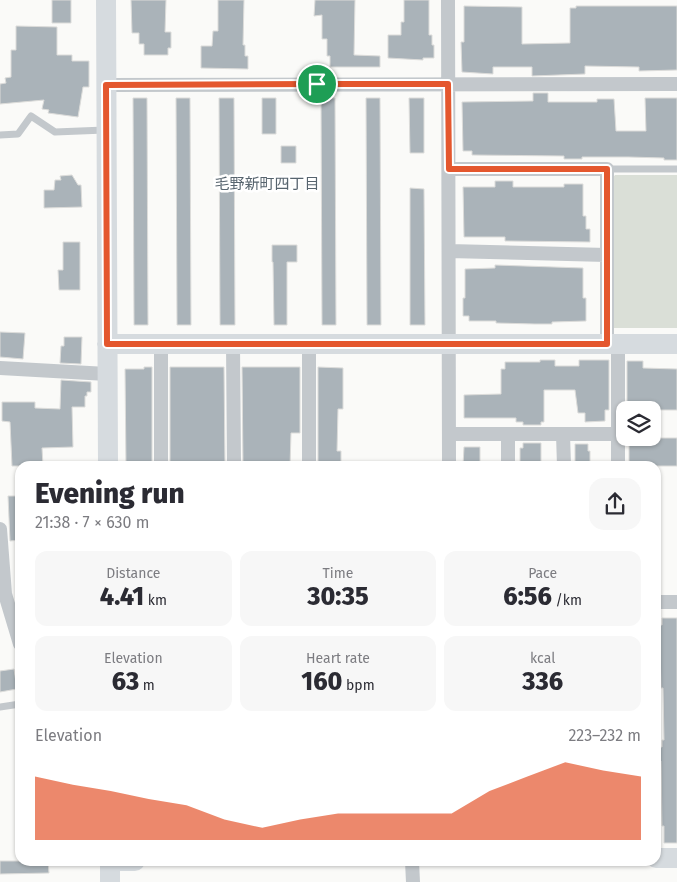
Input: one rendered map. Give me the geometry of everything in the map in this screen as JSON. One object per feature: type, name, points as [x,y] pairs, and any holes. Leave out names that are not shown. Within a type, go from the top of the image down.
[{"type":"street","points":[[106,0],[108,461]]},
{"type":"street","points":[[448,0],[450,461]]},
{"type":"street","points":[[106,85],[677,84]]},
{"type":"street","points":[[449,169],[607,169],[607,255],[616,401]]},
{"type":"street","points":[[449,251],[607,255]]},
{"type":"street","points":[[107,344],[677,344]]},
{"type":"street","points":[[161,344],[161,461]]},
{"type":"street","points":[[233,344],[234,461]]},
{"type":"street","points":[[309,344],[309,461]]},
{"type":"street","points":[[0,368],[107,374]]},
{"type":"street","points":[[449,434],[616,434]]},
{"type":"street","points":[[508,434],[508,461]]},
{"type":"street","points":[[563,434],[564,461]]},
{"type":"street","points":[[618,446],[618,461]]},
{"type":"street","points":[[0,529],[2,594],[15,630]]},
{"type":"street","points":[[661,602],[677,602]]},
{"type":"street","points":[[661,858],[677,858]]},
{"type":"street","points":[[110,866],[110,882]]},
{"type":"street","points":[[412,866],[413,882]]},
{"type":"lane","points":[[0,135],[18,134],[31,116],[55,132],[106,130]]},
{"type":"lane","points":[[607,169],[677,169]]},
{"type":"lane","points":[[0,706],[15,704]]},
{"type":"shaded area","points":[[615,175],[677,175],[677,328],[611,328],[611,180]]},
{"type":"building","points":[[52,0],[71,0],[71,23],[52,23]]},
{"type":"building","points":[[131,0],[166,0],[165,32],[171,32],[171,48],[168,48],[168,55],[144,55],[144,44],[139,44],[139,33],[132,33]]},
{"type":"building","points":[[218,0],[244,0],[243,45],[245,45],[245,56],[248,56],[248,69],[201,68],[201,46],[212,46],[213,31],[218,31]]},
{"type":"building","points":[[315,0],[355,0],[354,55],[380,56],[380,67],[330,67],[330,56],[327,56],[327,39],[322,39],[322,15],[314,16]]},
{"type":"building","points":[[404,0],[429,0],[429,35],[432,35],[434,58],[423,58],[423,60],[388,58],[388,35],[401,35],[401,22],[404,22]]},
{"type":"building","points":[[464,6],[522,7],[522,44],[570,43],[570,8],[576,8],[576,6],[677,6],[677,70],[639,71],[639,67],[585,66],[585,74],[532,76],[532,67],[493,67],[493,74],[462,72],[461,42],[464,42]]},
{"type":"building","points":[[16,26],[57,27],[57,55],[72,55],[72,61],[89,61],[89,87],[83,87],[78,117],[48,113],[49,110],[42,109],[44,100],[0,104],[0,84],[6,83],[5,78],[11,77],[11,50],[16,50]]},
{"type":"building","points":[[533,93],[548,93],[548,102],[597,102],[597,99],[614,99],[616,131],[646,131],[645,98],[677,98],[677,160],[629,157],[564,159],[564,156],[472,155],[472,151],[463,151],[462,102],[533,101]]},
{"type":"building","points":[[133,98],[147,98],[148,325],[134,325]]},
{"type":"building","points":[[176,98],[190,98],[191,325],[177,325]]},
{"type":"building","points":[[219,98],[234,98],[235,325],[220,325]]},
{"type":"building","points":[[262,98],[276,98],[276,134],[262,134]]},
{"type":"building","points":[[321,98],[335,98],[336,325],[322,325]]},
{"type":"building","points":[[366,98],[380,98],[381,325],[367,325]]},
{"type":"building","points":[[409,98],[424,98],[424,153],[410,153]]},
{"type":"building","points":[[281,146],[296,146],[296,163],[281,163]]},
{"type":"building","points":[[72,175],[78,185],[81,185],[82,207],[44,208],[44,190],[54,190],[55,180],[61,180],[60,176]]},
{"type":"building","points":[[495,181],[513,181],[513,187],[564,187],[564,184],[583,184],[583,216],[586,216],[586,229],[590,229],[590,242],[505,241],[505,237],[464,237],[463,187],[495,187]]},
{"type":"building","points":[[410,188],[424,189],[425,325],[410,325]]},
{"type":"building","points":[[63,242],[80,242],[80,290],[59,290],[58,270],[63,270]]},
{"type":"building","points":[[272,245],[297,245],[297,262],[287,262],[287,325],[274,325]]},
{"type":"building","points":[[495,265],[583,268],[583,298],[586,298],[586,321],[535,324],[469,321],[469,316],[463,316],[465,269],[495,268]]},
{"type":"building","points":[[0,332],[25,333],[23,359],[0,357]]},
{"type":"building","points":[[64,337],[82,337],[81,364],[60,363],[61,346],[64,346]]},
{"type":"building","points":[[540,360],[555,360],[555,366],[579,366],[579,360],[609,360],[609,410],[605,410],[605,421],[585,422],[585,413],[578,413],[575,390],[544,390],[544,422],[541,422],[541,425],[523,425],[523,422],[516,422],[516,418],[464,418],[464,395],[501,394],[501,369],[505,369],[505,362],[540,362]]},
{"type":"building","points":[[627,361],[643,361],[643,368],[677,369],[677,410],[661,410],[661,401],[627,401]]},
{"type":"building","points":[[144,367],[152,367],[152,461],[126,461],[125,369],[144,369]]},
{"type":"building","points":[[170,367],[224,367],[225,461],[170,461]]},
{"type":"building","points":[[242,367],[300,367],[300,433],[291,433],[290,461],[243,461]]},
{"type":"building","points":[[318,367],[343,368],[343,409],[338,409],[337,451],[341,451],[341,461],[318,461]]},
{"type":"building","points":[[61,380],[91,382],[91,392],[87,392],[87,396],[85,396],[85,407],[72,407],[73,447],[42,448],[43,461],[15,461],[15,466],[12,466],[10,422],[2,421],[2,402],[35,402],[35,408],[60,409]]},
{"type":"building","points":[[661,438],[677,438],[677,466],[661,466],[661,461],[629,461],[629,446],[661,446]]},
{"type":"building","points":[[523,443],[541,443],[541,461],[520,461],[520,448],[523,448]]},
{"type":"building","points":[[575,444],[588,444],[590,461],[575,461]]},
{"type":"building","points":[[464,447],[480,447],[480,461],[463,461]]},
{"type":"building","points":[[8,496],[15,496],[15,540],[10,541]]},
{"type":"building","points":[[662,618],[677,618],[677,843],[664,843],[664,826],[662,826],[661,747],[662,740],[664,740],[663,688],[661,688]]},
{"type":"building","points":[[14,669],[15,689],[0,692],[0,671]]},
{"type":"building","points":[[0,861],[15,861],[15,866],[48,866],[49,873],[0,874]]},
{"type":"district","name":"毛野新町四丁目","points":[[267,184]]},
{"type":"route","points":[[317,84],[448,84],[449,169],[607,169],[607,344],[107,344],[106,85],[317,84]]}]
